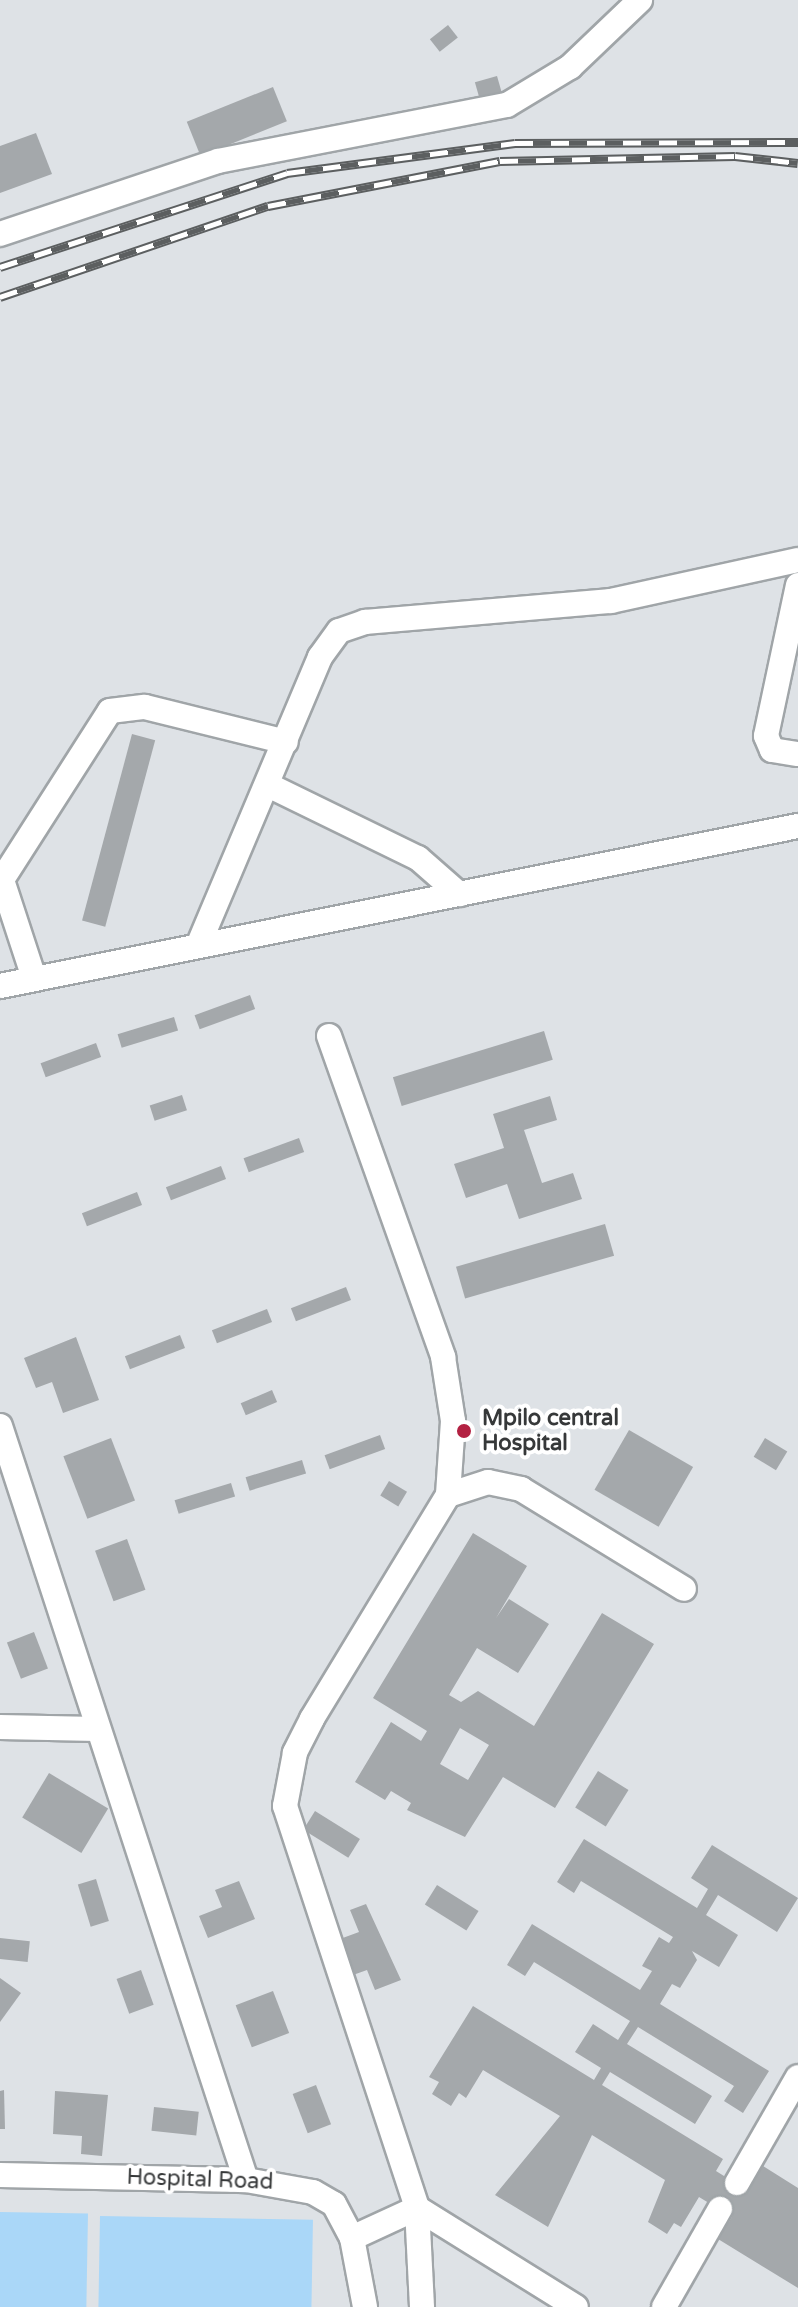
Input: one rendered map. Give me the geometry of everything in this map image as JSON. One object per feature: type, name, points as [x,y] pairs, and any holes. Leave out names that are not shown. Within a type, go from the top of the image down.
[{"type":"street","points":[[0,234],[232,158],[507,105],[570,67],[640,0]]},
{"type":"street","points":[[198,946],[320,657],[350,625],[611,601],[798,560]]},
{"type":"street","points":[[798,585],[766,736],[772,750],[798,754]]},
{"type":"street","points":[[34,978],[2,876],[110,711],[145,707],[286,742]]},
{"type":"street","points":[[268,785],[418,858],[459,894]]},
{"type":"street","points":[[0,986],[798,826]]},
{"type":"street","points":[[329,1036],[443,1357],[453,1421],[448,1495],[312,1719],[295,1753],[285,1806],[417,2208],[422,2307]]},
{"type":"street","points":[[0,1426],[246,2180]]},
{"type":"street","points":[[448,1495],[488,1482],[521,1489],[684,1589]]},
{"type":"street","points":[[0,1727],[97,1729]]},
{"type":"street","points":[[737,2183],[798,2077]]},
{"type":"street","name":"Hospital Road","points":[[0,2175],[246,2180],[313,2192],[334,2204],[352,2238],[365,2307]]},
{"type":"street","points":[[352,2238],[417,2208]]},
{"type":"street","points":[[417,2208],[576,2307]]},
{"type":"street","points":[[664,2307],[720,2209]]},
{"type":"shaded area","points":[[0,2212],[88,2214],[86,2307],[0,2307]]},
{"type":"shaded area","points":[[100,2216],[313,2220],[311,2307],[98,2307]]},
{"type":"building","points":[[448,25],[458,38],[440,52],[430,39]]},
{"type":"building","points":[[497,76],[503,97],[481,103],[475,82]]},
{"type":"building","points":[[273,87],[287,121],[201,156],[187,122]]},
{"type":"building","points":[[36,133],[52,174],[0,193],[0,146]]},
{"type":"building","points":[[132,734],[155,740],[105,927],[82,920]]},
{"type":"building","points":[[250,995],[255,1009],[200,1029],[195,1015]]},
{"type":"building","points":[[174,1017],[178,1030],[122,1048],[118,1034]]},
{"type":"building","points":[[544,1031],[553,1060],[402,1106],[393,1077]]},
{"type":"building","points":[[96,1043],[101,1057],[46,1077],[41,1063]]},
{"type":"building","points":[[182,1095],[187,1110],[155,1121],[150,1106]]},
{"type":"building","points":[[550,1096],[557,1120],[524,1130],[542,1183],[573,1173],[582,1199],[519,1219],[507,1184],[466,1198],[454,1164],[504,1148],[493,1114]]},
{"type":"building","points":[[299,1138],[304,1152],[249,1172],[244,1158]]},
{"type":"building","points":[[221,1166],[226,1179],[171,1200],[166,1187]]},
{"type":"building","points":[[137,1192],[142,1205],[87,1226],[82,1213]]},
{"type":"building","points":[[605,1224],[614,1256],[465,1298],[456,1267]]},
{"type":"building","points":[[346,1287],[351,1300],[296,1321],[291,1308]]},
{"type":"building","points":[[267,1309],[272,1322],[217,1343],[212,1330]]},
{"type":"building","points":[[180,1335],[185,1348],[130,1369],[125,1356]]},
{"type":"building","points":[[76,1337],[99,1400],[63,1413],[52,1382],[36,1388],[24,1358]]},
{"type":"building","points":[[272,1390],[277,1402],[246,1415],[241,1403]]},
{"type":"building","points":[[629,1430],[693,1467],[659,1527],[594,1490]]},
{"type":"building","points":[[380,1435],[385,1449],[330,1469],[325,1455]]},
{"type":"building","points":[[111,1438],[135,1501],[87,1519],[63,1456]]},
{"type":"building","points":[[765,1438],[787,1451],[776,1470],[754,1457]]},
{"type":"building","points":[[302,1460],[306,1473],[250,1491],[246,1477]]},
{"type":"building","points":[[389,1481],[407,1492],[398,1506],[380,1496]]},
{"type":"building","points":[[231,1483],[235,1496],[179,1514],[175,1500]]},
{"type":"building","points":[[473,1533],[527,1566],[496,1618],[509,1599],[549,1624],[518,1673],[477,1648],[449,1695],[461,1702],[478,1691],[534,1726],[602,1613],[654,1644],[555,1808],[503,1777],[465,1837],[407,1810],[411,1803],[391,1791],[385,1800],[355,1782],[391,1722],[421,1741],[427,1731],[373,1698]],"holes":[[[460,1728],[489,1745],[468,1780],[440,1764]]]},
{"type":"building","points":[[127,1539],[145,1590],[114,1601],[95,1551]]},
{"type":"building","points":[[34,1632],[48,1668],[21,1679],[7,1642]]},
{"type":"building","points":[[598,1771],[629,1790],[606,1827],[575,1807]]},
{"type":"building","points":[[49,1773],[108,1809],[81,1853],[22,1818]]},
{"type":"building","points":[[315,1811],[360,1839],[348,1858],[303,1830]]},
{"type":"building","points":[[584,1839],[697,1908],[708,1889],[691,1878],[712,1845],[798,1898],[777,1932],[718,1895],[706,1915],[738,1935],[719,1967],[692,1951],[697,1960],[680,1988],[672,1984],[660,2004],[769,2071],[743,2113],[724,2101],[734,2086],[638,2027],[627,2044],[712,2096],[695,2124],[610,2072],[602,2085],[723,2159],[716,2171],[748,2191],[763,2166],[798,2188],[798,2288],[718,2239],[732,2217],[699,2197],[681,2227],[674,2223],[667,2234],[648,2222],[665,2180],[592,2135],[548,2227],[495,2195],[560,2116],[483,2070],[466,2098],[459,2093],[451,2106],[432,2094],[439,2082],[429,2077],[473,2006],[594,2080],[601,2068],[575,2052],[593,2024],[618,2040],[630,2021],[534,1962],[525,1976],[507,1965],[532,1924],[640,1990],[652,1971],[642,1966],[659,1937],[669,1943],[673,1937],[581,1881],[574,1893],[557,1882]]},
{"type":"building","points":[[96,1879],[109,1921],[91,1927],[78,1885]]},
{"type":"building","points":[[239,1881],[255,1919],[208,1938],[199,1916],[222,1907],[215,1890]]},
{"type":"building","points":[[437,1885],[479,1911],[466,1930],[425,1905]]},
{"type":"building","points":[[366,1904],[401,1980],[375,1990],[367,1970],[353,1975],[340,1939],[359,1932],[350,1910]]},
{"type":"building","points":[[0,1938],[30,1941],[28,1962],[0,1959]]},
{"type":"building","points":[[141,1970],[154,2005],[129,2014],[117,1979]]},
{"type":"building","points":[[0,1978],[21,1993],[0,2022]]},
{"type":"building","points":[[273,1991],[289,2033],[252,2047],[236,2005]]},
{"type":"building","points":[[316,2085],[331,2124],[308,2133],[293,2094]]},
{"type":"building","points":[[4,2090],[5,2129],[0,2129],[0,2091]]},
{"type":"building","points":[[55,2091],[108,2095],[102,2156],[81,2154],[82,2136],[53,2134]]},
{"type":"building","points":[[154,2107],[199,2112],[196,2136],[151,2131]]},
{"type":"railway","points":[[0,267],[287,173],[515,143],[798,142]]},
{"type":"railway","points":[[0,297],[268,206],[500,161],[735,156],[798,163]]},
{"type":"place","name":"Mpilo central Hospital","points":[[464,1431]]}]
